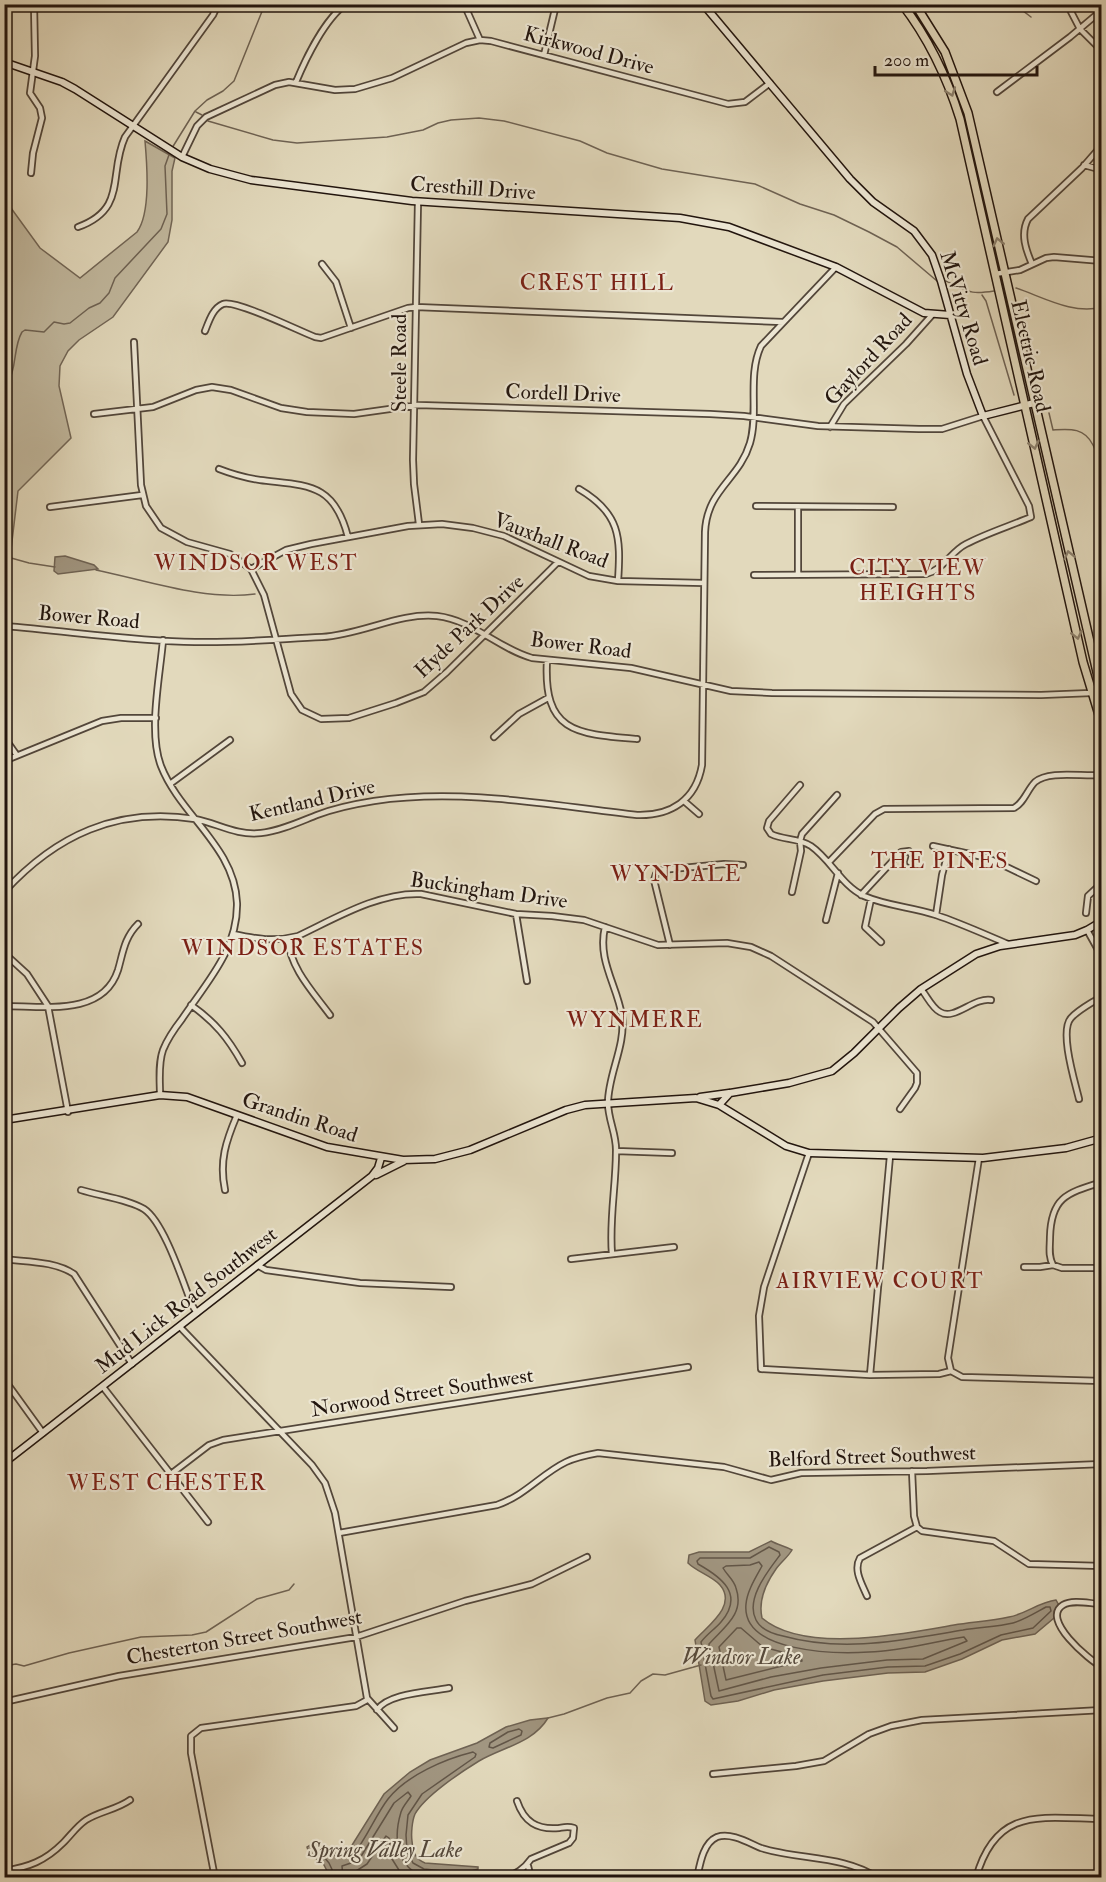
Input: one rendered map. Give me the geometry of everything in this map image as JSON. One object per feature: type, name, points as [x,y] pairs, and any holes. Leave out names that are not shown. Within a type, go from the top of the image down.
[{"type":"main road","name":"Electric Road","points":[[902,4],[921,30],[936,57],[954,100],[1091,693],[1101,725]]},
{"type":"main road","name":"Electric Road","points":[[915,4],[945,52],[963,98],[1101,694]]},
{"type":"street","points":[[31,173],[33,153],[42,118],[40,108],[30,93],[35,56],[34,4]]},
{"type":"street","points":[[78,226],[99,215],[110,202],[116,186],[118,155],[132,125],[213,15],[218,4]]},
{"type":"street","points":[[296,82],[331,19],[346,4]]},
{"type":"street","points":[[464,4],[480,40]]},
{"type":"street","name":"McVitty Road","points":[[703,4],[865,195],[920,237],[936,265],[967,374],[983,416],[1024,495],[1031,517],[967,544],[953,553],[939,570],[932,573],[915,575],[798,574]]},
{"type":"street","points":[[1067,4],[1080,29],[1101,51]]},
{"type":"street","points":[[544,55],[556,5]]},
{"type":"street","points":[[997,92],[1080,29],[1101,10]]},
{"type":"street","name":"Kirkwood Drive","points":[[182,157],[197,126],[206,117],[274,85],[296,82],[335,90],[355,89],[392,78],[456,47],[480,40],[733,105],[745,102],[770,83]]},
{"type":"street","name":"Cresthill Drive","points":[[4,62],[62,82],[170,151],[217,171],[271,184],[418,202],[691,219],[729,227],[836,267],[914,309],[932,315],[950,315]]},
{"type":"street","points":[[1032,264],[1024,236],[1028,219],[1084,165],[1101,145]]},
{"type":"street","points":[[1084,165],[1101,170]]},
{"type":"street","name":"Steele Road","points":[[418,202],[414,484],[419,524]]},
{"type":"street","points":[[995,274],[1020,270],[1054,257],[1101,261]]},
{"type":"street","points":[[322,264],[336,282],[351,328]]},
{"type":"street","points":[[699,814],[684,801],[692,792],[700,773],[707,514],[718,490],[735,472],[745,456],[752,436],[758,351],[765,340],[836,267]]},
{"type":"street","points":[[205,331],[218,308],[230,303],[245,307],[315,337],[327,337],[416,307],[783,322]]},
{"type":"street","name":"Gaylord Road","points":[[830,427],[844,404],[906,344],[932,315]]},
{"type":"street","points":[[134,342],[142,495],[154,520],[169,534],[187,543],[230,554],[250,569]]},
{"type":"street","name":"Cordell Drive","points":[[94,414],[159,405],[184,394],[209,387],[231,390],[280,408],[307,412],[354,414],[415,405],[639,411],[755,418],[830,427],[934,429],[953,426],[1034,403]]},
{"type":"street","points":[[219,469],[247,478],[301,484],[314,488],[327,497],[338,510],[348,537]]},
{"type":"street","points":[[579,489],[601,505],[614,522],[619,542],[618,581]]},
{"type":"street","points":[[51,507],[142,495]]},
{"type":"street","points":[[756,507],[894,507]]},
{"type":"street","points":[[754,574],[798,574],[798,507]]},
{"type":"street","name":"Vauxhall Road","points":[[250,569],[286,550],[419,524],[453,525],[504,536],[589,576],[618,581],[704,583]]},
{"type":"street","name":"Hyde Park Drive","points":[[250,569],[260,585],[291,694],[302,710],[314,717],[330,720],[349,718],[424,692],[486,635],[558,562]]},
{"type":"street","name":"Bower Road","points":[[4,626],[194,642],[339,636],[409,617],[426,615],[454,620],[516,652],[547,660],[646,670],[731,691],[1041,695],[1091,693]]},
{"type":"street","points":[[160,1095],[163,1050],[224,959],[232,942],[237,902],[234,884],[226,864],[198,820],[187,810],[170,784],[157,754],[156,718],[163,640]]},
{"type":"street","points":[[547,660],[548,698],[558,717],[576,730],[597,736],[637,739]]},
{"type":"street","points":[[494,737],[519,714],[548,698]]},
{"type":"street","points":[[4,761],[16,754],[102,721],[121,718],[156,718]]},
{"type":"street","points":[[4,737],[16,754]]},
{"type":"street","points":[[170,784],[230,740]]},
{"type":"street","points":[[829,862],[875,814],[884,808],[1014,808],[1019,805],[1032,785],[1041,778],[1101,775]]},
{"type":"street","points":[[800,785],[769,821],[767,828],[771,834],[811,846],[829,862],[851,888],[861,895],[936,915],[1008,944]]},
{"type":"street","points":[[792,892],[801,850],[800,841],[806,830],[837,795]]},
{"type":"street","name":"Kentland Drive","points":[[4,891],[44,854],[67,839],[94,827],[144,816],[164,815],[198,820],[234,832],[261,833],[347,806],[376,800],[473,797],[648,816],[672,810],[684,801]]},
{"type":"street","points":[[933,846],[998,861],[1036,881]]},
{"type":"street","points":[[936,915],[942,875],[949,849]]},
{"type":"street","points":[[861,895],[901,852],[909,851],[912,856],[910,861]]},
{"type":"street","points":[[670,945],[654,880],[656,874],[662,870],[724,864],[743,865]]},
{"type":"street","points":[[826,920],[838,873]]},
{"type":"street","points":[[1086,913],[1088,896],[1101,884]]},
{"type":"street","name":"Buckingham Drive","points":[[233,934],[260,939],[288,939],[381,899],[399,894],[422,894],[516,914],[571,918],[658,945],[727,943],[751,947],[771,956],[879,1028],[917,1073],[915,1088],[900,1109]]},
{"type":"street","points":[[871,899],[864,923],[865,927],[881,942]]},
{"type":"street","points":[[516,914],[527,981]]},
{"type":"street","points":[[696,1098],[789,1083],[832,1071],[921,989],[976,954],[1008,944],[1065,937],[1087,930],[1101,921]]},
{"type":"street","points":[[4,1006],[85,1003],[105,993],[114,981],[125,942],[138,924]]},
{"type":"street","points":[[605,927],[602,944],[604,964],[622,1017],[621,1042],[608,1102],[616,1151],[612,1254]]},
{"type":"street","points":[[1087,930],[1101,957]]},
{"type":"street","points":[[288,939],[290,953],[297,969],[330,1015]]},
{"type":"street","points":[[4,953],[27,974],[48,1006],[68,1112]]},
{"type":"street","points":[[921,989],[938,1011],[946,1014],[980,1000],[991,1000]]},
{"type":"street","points":[[1079,1099],[1066,1038],[1066,1026],[1074,1016],[1101,996]]},
{"type":"street","points":[[191,1005],[213,1021],[229,1041],[242,1063]]},
{"type":"street","points":[[719,1105],[725,1096],[733,1093]]},
{"type":"street","name":"Grandin Road","points":[[4,1120],[68,1112],[160,1095],[187,1097],[312,1143],[381,1158],[406,1160],[435,1159],[471,1150],[566,1110],[585,1105],[696,1098]]},
{"type":"street","points":[[696,1098],[719,1105],[778,1142],[809,1153],[979,1158],[1066,1148],[1101,1138]]},
{"type":"street","points":[[225,1190],[222,1159],[237,1115]]},
{"type":"street","points":[[616,1151],[672,1154]]},
{"type":"street","points":[[809,1153],[764,1287],[759,1316],[760,1367],[763,1370],[870,1375],[939,1374],[951,1371],[962,1377],[1101,1381]]},
{"type":"street","points":[[870,1375],[890,1156]]},
{"type":"street","name":"Mud Lick Road Southwest","points":[[4,1463],[372,1176],[381,1158]]},
{"type":"street","points":[[951,1371],[948,1358],[979,1158]]},
{"type":"street","points":[[372,1176],[406,1160]]},
{"type":"street","points":[[1053,1265],[1049,1257],[1050,1232],[1051,1218],[1056,1206],[1072,1192],[1101,1182]]},
{"type":"street","points":[[81,1190],[137,1206],[152,1216],[163,1234],[197,1313]]},
{"type":"street","points":[[571,1258],[674,1247]]},
{"type":"street","points":[[4,1260],[52,1265],[74,1274],[132,1364]]},
{"type":"street","points":[[257,1265],[266,1270],[348,1282],[451,1287]]},
{"type":"street","points":[[1024,1267],[1040,1268],[1053,1265],[1062,1268],[1101,1268]]},
{"type":"street","points":[[180,1327],[312,1465],[323,1480],[334,1507],[367,1700],[394,1728]]},
{"type":"street","name":"Norwood Street Southwest","points":[[171,1474],[215,1442],[688,1367]]},
{"type":"street","points":[[4,1379],[43,1433]]},
{"type":"street","points":[[102,1387],[208,1522]]},
{"type":"street","name":"Belford Street Southwest","points":[[339,1533],[497,1505],[518,1496],[564,1462],[598,1453],[724,1467],[771,1480],[801,1473],[912,1472],[1101,1464]]},
{"type":"street","points":[[912,1472],[914,1516],[917,1527],[922,1531],[994,1541],[1029,1564],[1101,1566]]},
{"type":"street","points":[[867,1596],[857,1570],[860,1558],[917,1527]]},
{"type":"street","name":"Chesterton Street Southwest","points":[[4,1702],[119,1676],[356,1636],[465,1601],[532,1584],[587,1557]]},
{"type":"street","points":[[1101,1604],[1076,1602],[1065,1604],[1059,1609],[1058,1616],[1061,1626],[1074,1644],[1085,1656],[1101,1667]]},
{"type":"street","points":[[377,1710],[381,1705],[395,1698],[449,1688]]},
{"type":"street","points":[[215,1878],[191,1753],[190,1741],[193,1733],[201,1728],[223,1724],[356,1706],[367,1700]]},
{"type":"street","points":[[713,1774],[824,1761],[869,1734],[891,1726],[922,1720],[1101,1710]]},
{"type":"street","points":[[4,1871],[26,1868],[40,1862],[86,1820],[117,1808],[130,1800]]},
{"type":"street","points":[[503,1878],[528,1866],[531,1859],[572,1841],[574,1836],[574,1828],[550,1828],[536,1825],[525,1818],[518,1801]]},
{"type":"street","points":[[976,1878],[986,1849],[1006,1829],[1017,1822],[1039,1818],[1101,1819]]},
{"type":"street","points":[[697,1878],[707,1846],[714,1839],[727,1836],[764,1849],[850,1865],[878,1878]]},
{"type":"street","points":[[528,1866],[531,1878]]},
{"type":"shaded area","points":[[145,141],[175,158],[172,171],[172,220],[168,242],[113,317],[79,340],[68,351],[60,366],[59,386],[71,438],[18,491],[7,583],[5,583],[5,211],[11,208],[40,248],[80,278],[137,232],[141,224],[147,188]]},
{"type":"water","points":[[65,556],[94,565],[98,569],[58,574],[54,571],[55,557]]},
{"type":"water","name":"Windsor Lake","points":[[771,1541],[792,1550],[776,1569],[766,1586],[761,1605],[762,1618],[780,1629],[803,1636],[855,1638],[882,1636],[995,1620],[1056,1600],[1060,1607],[1054,1618],[1035,1634],[1002,1640],[962,1659],[925,1672],[888,1673],[823,1681],[711,1705],[705,1701],[695,1640],[718,1616],[723,1608],[725,1593],[717,1582],[688,1563],[689,1555],[699,1552],[749,1552]]},
{"type":"water","name":"Spring Valley Lake","points":[[548,1718],[526,1739],[479,1761],[453,1778],[435,1792],[415,1814],[412,1838],[414,1852],[419,1859],[425,1863],[478,1867],[478,1869],[452,1877],[330,1877],[324,1865],[309,1853],[307,1847],[312,1844],[349,1850],[384,1794],[410,1772],[430,1760],[477,1743],[506,1727],[530,1720]]},
{"type":"waterway","points":[[172,148],[195,111],[234,81],[265,4]]},
{"type":"waterway","points":[[1014,4],[1031,17]]},
{"type":"waterway","points":[[196,112],[202,115]]},
{"type":"waterway","points":[[208,121],[273,140],[297,143],[387,137],[423,130],[451,120],[479,118],[504,121],[580,141],[607,153],[662,169],[755,184],[800,204],[834,215],[869,232],[897,247],[937,281]]},
{"type":"waterway","points":[[4,384],[8,383],[11,377],[17,344],[22,332],[25,330],[44,332],[54,322],[70,323],[89,308],[100,303],[109,293],[115,278],[161,229],[167,214],[165,166],[170,152]]},
{"type":"waterway","points":[[946,281],[973,292],[994,291]]},
{"type":"waterway","points":[[1016,288],[1069,307],[1080,309],[1102,307]]},
{"type":"waterway","points":[[982,295],[986,301],[1014,395]]},
{"type":"waterway","points":[[1049,413],[1053,430],[1081,432],[1089,439],[1102,463]]},
{"type":"waterway","points":[[4,556],[55,567]]},
{"type":"waterway","points":[[96,570],[195,592],[216,595],[255,594]]},
{"type":"waterway","points":[[4,1666],[16,1664],[24,1666],[141,1637],[192,1635],[206,1632],[257,1599],[289,1590],[294,1584]]},
{"type":"waterway","points":[[548,1718],[607,1698],[630,1693],[641,1681],[653,1674],[665,1675],[701,1665]]},
{"type":"district","name":"CREST HILL","points":[[597,282]]},
{"type":"district","name":"WINDSOR WEST","points":[[256,562]]},
{"type":"district","name":"CITY VIEW HEIGHTS","points":[[918,580]]},
{"type":"district","name":"THE PINES","points":[[940,860]]},
{"type":"district","name":"WYNDALE","points":[[676,873]]},
{"type":"district","name":"WINDSOR ESTATES","points":[[303,947]]},
{"type":"district","name":"WYNMERE","points":[[635,1019]]},
{"type":"district","name":"AIRVIEW COURT","points":[[880,1280]]},
{"type":"district","name":"WEST CHESTER","points":[[167,1482]]}]
